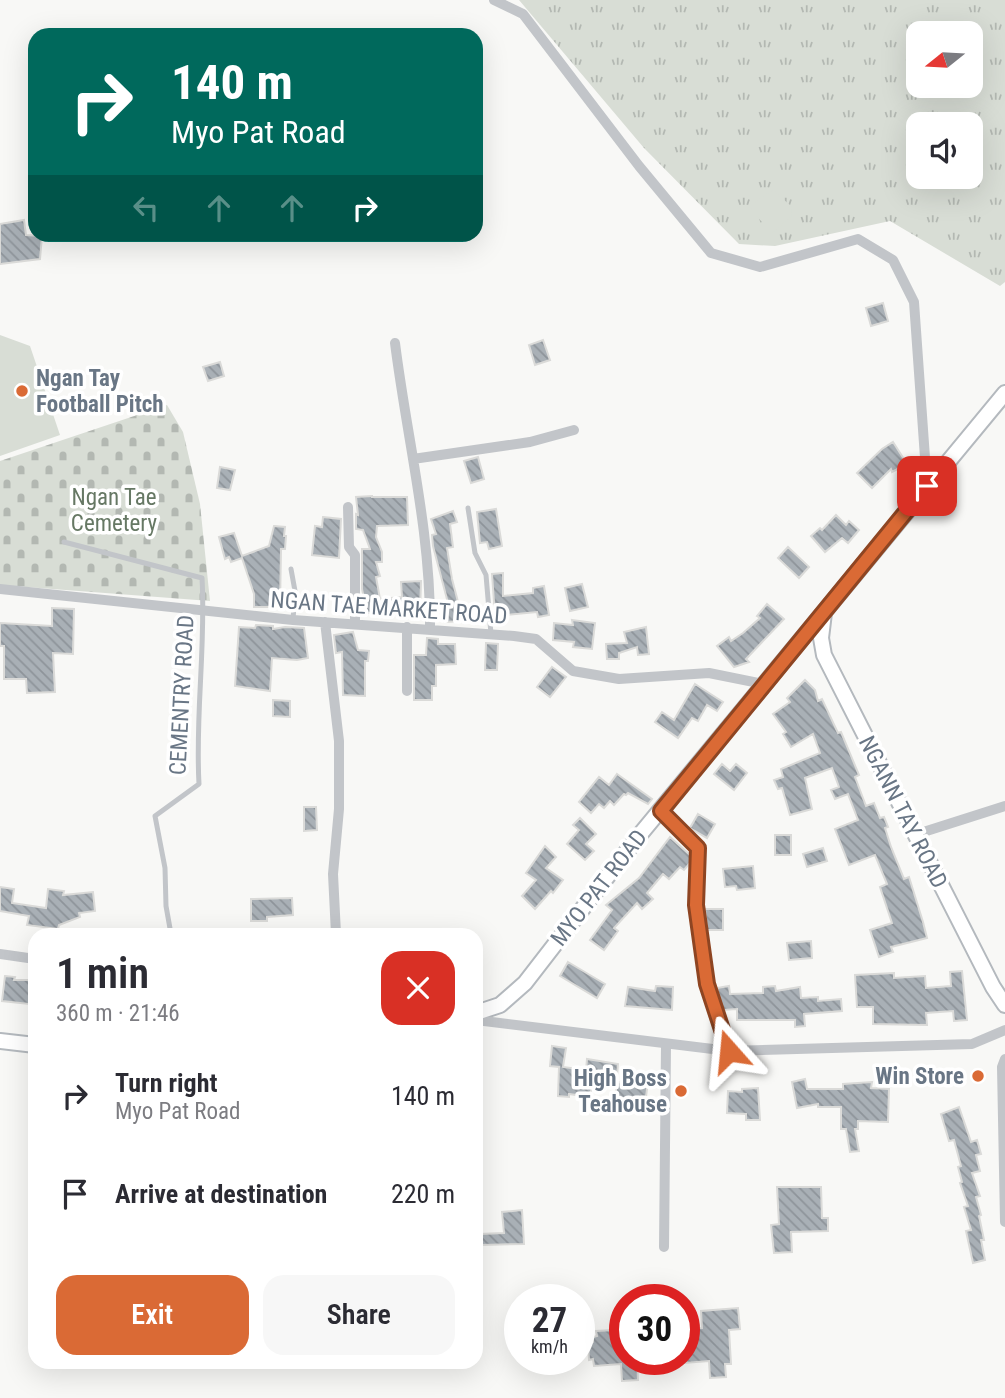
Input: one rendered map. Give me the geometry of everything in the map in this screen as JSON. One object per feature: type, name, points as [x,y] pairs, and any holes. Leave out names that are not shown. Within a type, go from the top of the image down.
[{"type":"main road","name":"MYO PAT ROAD","points":[[483,1011],[500,1005],[525,983],[764,684],[1005,393]]},
{"type":"main road","name":"NGANN TAY ROAD","points":[[824,613],[821,638],[824,655],[914,835],[1005,1005]]},
{"type":"main road","points":[[0,1041],[28,1044]]},
{"type":"street","points":[[494,0],[523,15],[639,166],[711,253],[760,267],[858,239],[893,260],[914,302],[927,486]]},
{"type":"street","points":[[395,344],[430,582],[430,629]]},
{"type":"street","points":[[413,458],[530,442],[574,430]]},
{"type":"street","points":[[348,507],[349,547],[355,555],[355,624]]},
{"type":"street","name":"NGAN TAE MARKET ROAD","points":[[0,589],[293,620],[536,639],[573,671],[619,679],[709,673],[764,684]]},
{"type":"street","points":[[325,622],[339,741],[339,809],[333,874],[336,928]]},
{"type":"street","points":[[407,627],[407,691]]},
{"type":"street","points":[[914,835],[1005,806]]},
{"type":"street","points":[[661,811],[698,848],[696,905],[707,984],[729,1051]]},
{"type":"street","points":[[0,954],[28,958]]},
{"type":"street","points":[[483,1021],[729,1051],[972,1044],[1005,1030]]},
{"type":"street","points":[[664,1247],[666,1045]]},
{"type":"street","points":[[1005,1059],[1002,1067],[1005,1222]]},
{"type":"lane","points":[[468,508],[475,554],[486,575],[491,634]]},
{"type":"lane","name":"CEMENTRY ROAD","points":[[64,542],[202,578],[204,611],[197,754],[199,784],[155,816],[170,928]]},
{"type":"lane","points":[[291,569],[295,591],[293,620]]},
{"type":"green space","points":[[519,0],[1005,0],[1005,282],[1000,286],[890,221],[775,246],[739,244],[644,148]]},
{"type":"green space","points":[[944,98],[986,99],[985,104],[976,112],[955,112],[948,109]]},
{"type":"green space","points":[[773,190],[791,206],[792,216],[772,233],[751,210],[756,201]]},
{"type":"green space","name":"Ngan Tay Football Pitch","points":[[0,335],[30,346],[60,435],[0,456]]},
{"type":"green space","name":"Ngan Tae Cemetery","points":[[167,405],[183,432],[200,504],[210,601],[0,585],[0,461]]},
{"type":"building","points":[[24,220],[28,242],[41,242],[40,259],[0,264],[0,224]]},
{"type":"building","points":[[883,303],[888,321],[871,326],[866,308]]},
{"type":"building","points":[[543,340],[550,360],[535,365],[529,345]]},
{"type":"building","points":[[220,362],[224,376],[208,381],[203,367]]},
{"type":"building","points":[[893,442],[907,464],[892,472],[891,469],[872,488],[857,473]]},
{"type":"building","points":[[478,457],[484,479],[471,483],[464,461]]},
{"type":"building","points":[[220,467],[235,470],[230,490],[217,488]]},
{"type":"building","points":[[356,497],[407,497],[408,525],[377,526],[376,537],[382,552],[382,562],[376,562],[380,576],[376,577],[380,599],[402,597],[401,582],[421,581],[420,614],[367,613],[362,589],[362,549],[370,549],[363,530],[356,529]]},
{"type":"building","points":[[496,509],[502,546],[489,549],[487,542],[480,543],[477,512]]},
{"type":"building","points":[[453,511],[457,522],[450,524],[453,547],[447,548],[463,621],[444,622],[444,603],[448,603],[433,546],[432,535],[436,534],[431,519]]},
{"type":"building","points":[[836,515],[846,525],[849,521],[859,530],[848,543],[842,538],[825,552],[811,536],[820,528],[822,530]]},
{"type":"building","points":[[323,517],[341,519],[339,558],[312,555],[315,526],[322,527]]},
{"type":"building","points":[[274,526],[285,527],[286,536],[285,549],[281,549],[280,607],[254,607],[254,594],[242,558],[231,562],[229,557],[225,559],[219,537],[234,533],[242,556],[269,546]]},
{"type":"building","points":[[788,547],[809,567],[799,578],[778,558]]},
{"type":"building","points":[[503,573],[503,596],[533,593],[533,588],[544,586],[549,615],[538,617],[537,612],[495,616],[492,574]]},
{"type":"building","points":[[582,584],[588,607],[570,611],[565,588]]},
{"type":"building","points":[[767,604],[784,619],[746,659],[749,662],[734,667],[717,646],[729,637],[731,641],[743,633],[760,618],[757,616]]},
{"type":"building","points":[[52,608],[74,609],[73,654],[53,653],[55,692],[27,693],[26,679],[4,679],[4,646],[0,646],[0,623],[52,626]]},
{"type":"building","points":[[572,620],[595,623],[592,649],[573,647],[574,642],[553,640],[554,623],[573,625]]},
{"type":"building","points":[[256,625],[273,626],[273,629],[304,628],[308,658],[272,658],[270,691],[235,686],[239,627],[255,628]]},
{"type":"building","points":[[646,627],[649,654],[638,655],[637,647],[619,653],[619,659],[607,659],[606,644],[627,643],[624,632]]},
{"type":"building","points":[[353,632],[358,650],[369,651],[368,661],[365,661],[365,696],[343,695],[342,652],[336,653],[334,635]]},
{"type":"building","points":[[427,638],[438,639],[438,644],[455,644],[456,664],[436,665],[436,686],[432,686],[432,700],[414,700],[414,655],[426,655]]},
{"type":"building","points":[[486,643],[498,644],[497,670],[485,670]]},
{"type":"building","points":[[552,667],[566,677],[550,697],[537,687]]},
{"type":"building","points":[[805,680],[815,690],[818,701],[822,699],[838,733],[841,732],[859,775],[855,777],[866,806],[874,803],[880,818],[884,817],[891,847],[904,879],[909,877],[923,922],[927,938],[891,947],[893,952],[879,957],[870,930],[892,923],[880,887],[887,884],[875,855],[849,865],[835,829],[858,820],[848,794],[835,799],[831,790],[839,787],[832,768],[805,778],[812,809],[790,815],[782,788],[778,789],[774,780],[783,777],[781,769],[820,753],[813,734],[791,747],[783,734],[786,732],[773,714],[790,702],[787,698]]},
{"type":"building","points":[[695,684],[723,702],[717,711],[707,705],[698,721],[692,718],[678,738],[655,722],[662,712],[674,720]]},
{"type":"building","points":[[273,700],[290,701],[290,717],[273,716]]},
{"type":"building","points":[[722,764],[730,771],[736,764],[747,773],[734,790],[714,774]]},
{"type":"building","points":[[617,774],[652,799],[648,804],[628,793],[614,805],[610,801],[604,808],[599,804],[591,813],[579,802],[599,777],[609,785]]},
{"type":"building","points":[[304,807],[316,807],[317,830],[304,831]]},
{"type":"building","points":[[698,814],[715,824],[707,838],[690,828]]},
{"type":"building","points":[[580,818],[596,834],[586,844],[594,851],[585,860],[567,844],[579,830],[573,825]]},
{"type":"building","points":[[775,835],[791,835],[791,855],[775,855]]},
{"type":"building","points":[[670,837],[690,855],[690,863],[684,870],[680,867],[669,879],[663,874],[647,893],[653,899],[642,909],[637,903],[614,928],[618,931],[604,950],[590,940],[612,910],[606,905],[639,878]]},
{"type":"building","points":[[545,846],[556,857],[546,868],[563,880],[535,909],[522,896],[536,880],[526,873]]},
{"type":"building","points":[[823,848],[827,861],[807,867],[803,854]]},
{"type":"building","points":[[753,866],[755,888],[737,890],[736,886],[725,887],[723,869]]},
{"type":"building","points":[[0,887],[14,889],[12,903],[46,908],[48,889],[64,891],[63,895],[93,892],[95,911],[79,913],[80,917],[59,925],[58,928],[50,928],[27,925],[29,916],[0,911]]},
{"type":"building","points":[[292,898],[293,915],[267,917],[267,921],[251,921],[251,899]]},
{"type":"building","points":[[705,909],[723,909],[723,930],[707,930]]},
{"type":"building","points":[[811,941],[812,958],[789,960],[787,943]]},
{"type":"building","points":[[568,962],[605,984],[597,998],[560,976]]},
{"type":"building","points":[[962,971],[967,1020],[954,1021],[953,1011],[926,1013],[927,1025],[873,1024],[873,1007],[857,1007],[855,975],[894,973],[894,978],[925,976],[926,988],[951,986],[950,972]]},
{"type":"building","points":[[5,976],[15,977],[14,980],[28,980],[28,1004],[2,1001]]},
{"type":"building","points":[[656,986],[673,987],[672,1010],[625,1006],[628,987],[655,991]]},
{"type":"building","points":[[729,986],[730,994],[763,993],[763,987],[775,986],[776,991],[800,987],[801,998],[818,997],[818,1001],[841,999],[842,1011],[804,1014],[805,1026],[795,1027],[795,1020],[737,1020],[737,1009],[723,1010],[718,993],[717,988]]},
{"type":"building","points":[[552,1046],[566,1048],[563,1067],[586,1070],[587,1059],[618,1064],[617,1076],[594,1073],[590,1097],[569,1094],[569,1097],[558,1096],[559,1067],[550,1066]]},
{"type":"building","points":[[805,1079],[807,1089],[843,1089],[843,1084],[872,1082],[871,1088],[889,1089],[888,1122],[858,1121],[858,1129],[855,1129],[859,1151],[850,1152],[846,1129],[841,1129],[841,1107],[818,1107],[818,1104],[797,1108],[792,1082]]},
{"type":"building","points":[[637,1080],[648,1081],[645,1105],[634,1104],[635,1100],[615,1098],[617,1082],[637,1085]]},
{"type":"building","points":[[758,1088],[760,1120],[746,1120],[746,1114],[727,1113],[728,1091],[742,1092],[742,1089]]},
{"type":"building","points":[[959,1107],[971,1142],[977,1140],[981,1154],[976,1155],[980,1171],[972,1173],[980,1196],[976,1197],[981,1215],[979,1216],[984,1240],[981,1240],[985,1260],[973,1263],[966,1231],[971,1230],[964,1207],[968,1206],[958,1167],[961,1166],[954,1140],[949,1141],[941,1114]]},
{"type":"building","points":[[777,1187],[821,1187],[822,1218],[828,1218],[828,1231],[791,1232],[792,1252],[774,1253],[771,1225],[779,1224]]},
{"type":"building","points":[[522,1210],[524,1244],[483,1245],[483,1234],[504,1233],[502,1212]]},
{"type":"building","points":[[738,1308],[740,1329],[729,1330],[731,1364],[725,1364],[726,1377],[710,1378],[709,1361],[700,1362],[701,1311]]},
{"type":"building","points":[[609,1330],[609,1365],[595,1366],[596,1331]]},
{"type":"building","points":[[622,1375],[638,1375],[638,1380],[622,1381]]},
{"type":"place","name":"Ngan Tay Football Pitch","points":[[22,391]]},
{"type":"place","name":"Win Store","points":[[978,1076]]},
{"type":"place","name":"High Boss Teahouse","points":[[681,1091]]},
{"type":"route","points":[[729,1051],[707,984],[702,932],[696,905],[698,848],[661,811],[927,486]]}]
